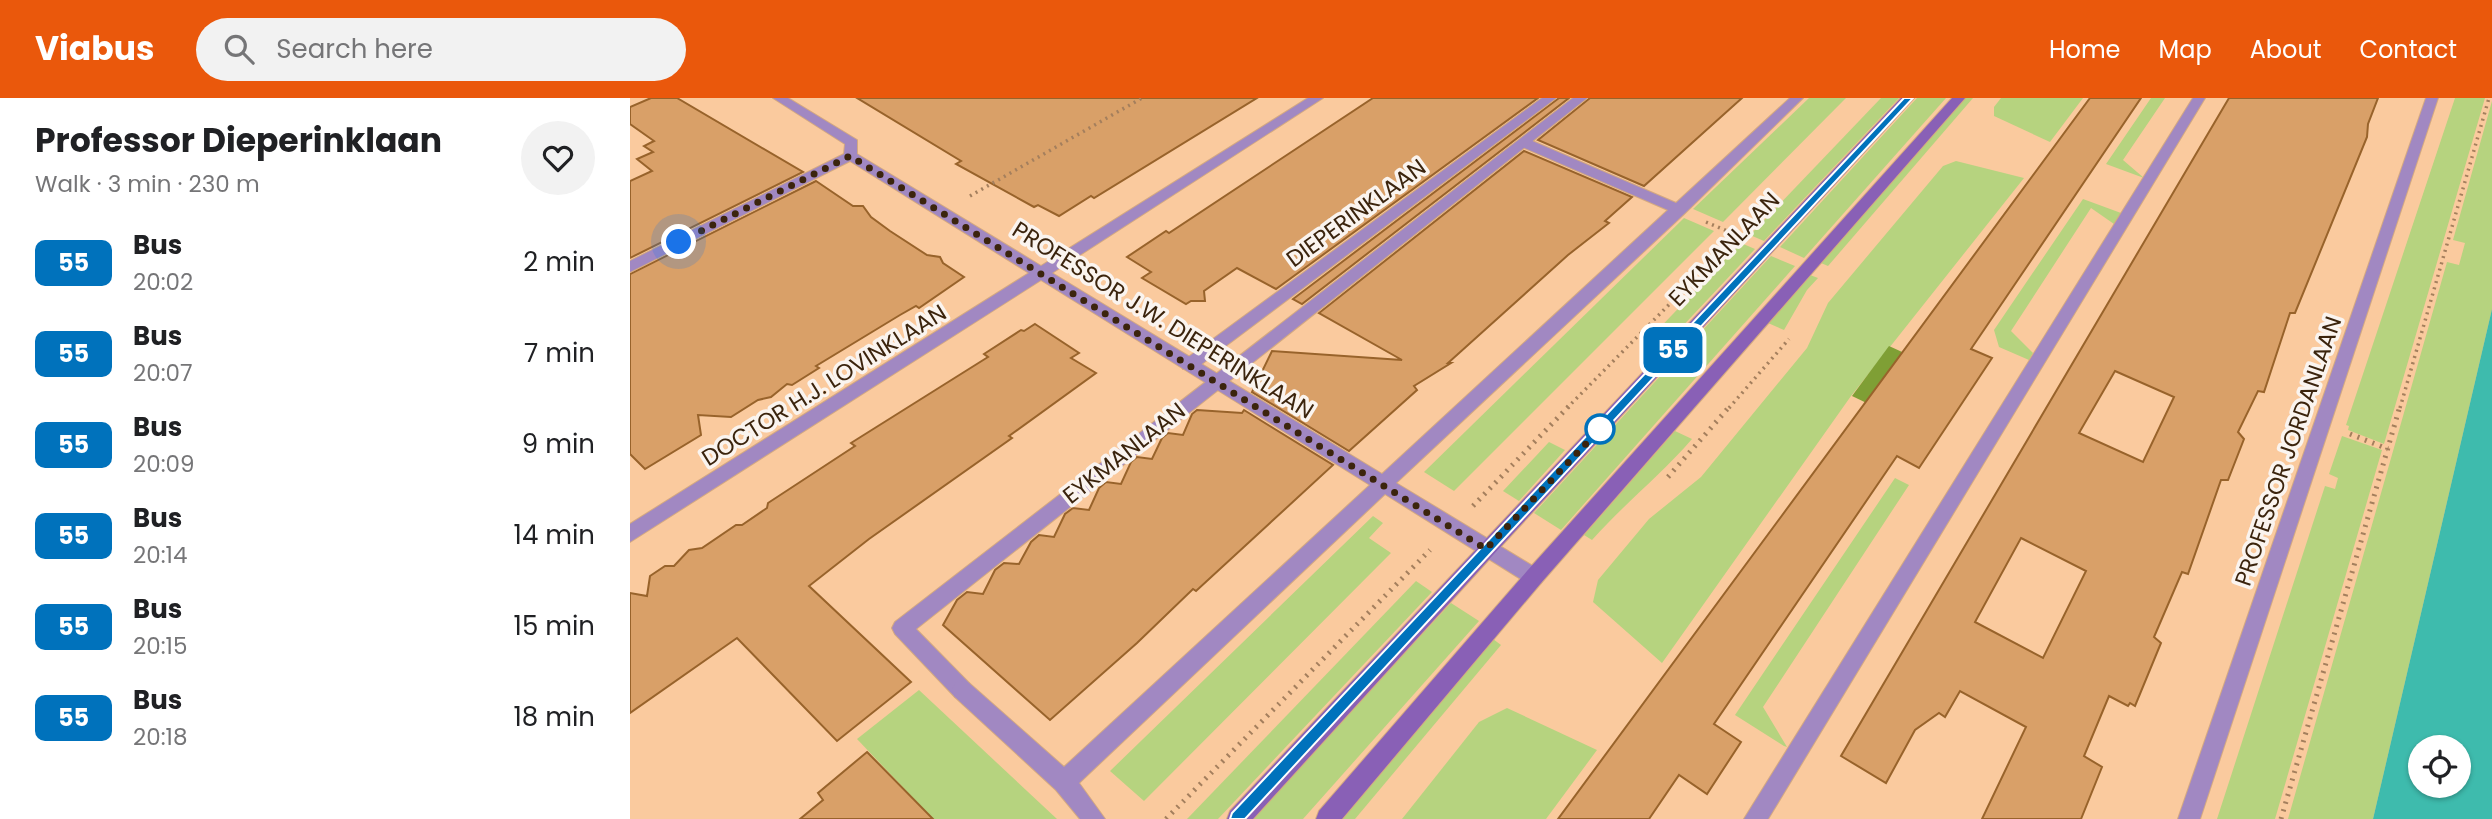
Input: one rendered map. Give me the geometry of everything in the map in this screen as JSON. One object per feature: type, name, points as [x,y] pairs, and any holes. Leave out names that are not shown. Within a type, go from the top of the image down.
[{"type":"main road","name":"EYKMANLAAN","points":[[1238,819],[1486,549],[1908,98]]},
{"type":"main road","points":[[1327,819],[1534,577],[1959,98]]},
{"type":"street","name":"PROFESSOR J.W. DIEPERINKLAAN","points":[[779,98],[852,143],[850,156],[1534,577]]},
{"type":"street","name":"DOCTOR H.J. LOVINKLAAN","points":[[630,534],[1317,98]]},
{"type":"street","name":"DIEPERINKLAAN","points":[[1189,365],[1550,98]]},
{"type":"street","name":"EYKMANLAAN","points":[[1094,819],[1064,782],[962,690],[902,628],[1215,381],[1581,98]]},
{"type":"street","points":[[1064,782],[1797,98]]},
{"type":"street","points":[[1755,819],[2199,98]]},
{"type":"street","name":"PROFESSOR JORDANLAAN","points":[[2189,819],[2432,98]]},
{"type":"street","points":[[1525,143],[1680,210]]},
{"type":"street","points":[[630,267],[850,156]]},
{"type":"path","points":[[932,206],[956,192],[965,198],[1142,98]]},
{"type":"path","points":[[2281,819],[2489,98]]},
{"type":"path","name":"EYKMANLAAN","points":[[1728,245],[1746,226]]},
{"type":"path","name":"EYKMANLAAN","points":[[1166,819],[1718,255]]},
{"type":"path","points":[[2323,424],[2388,449]]},
{"type":"green space","points":[[1809,98],[1846,98],[1723,222],[1693,209]]},
{"type":"green space","points":[[1881,98],[1899,98],[1764,241],[1750,235]]},
{"type":"green space","points":[[1917,98],[1946,98],[1804,258],[1780,247]]},
{"type":"green space","points":[[1965,98],[1973,98],[1828,266],[1821,263]]},
{"type":"green space","points":[[2001,98],[2083,98],[2050,142],[1994,116],[1994,107]]},
{"type":"green space","points":[[2151,98],[2165,98],[2123,160],[2144,178],[2106,164]]},
{"type":"green space","points":[[2455,98],[2485,98],[2384,444],[2348,430],[2349,426],[2346,425]]},
{"type":"green space","points":[[2492,101],[2492,309],[2373,819],[2288,819],[2447,262],[2459,265],[2465,243],[2453,240]]},
{"type":"green space","points":[[1956,161],[2024,178],[1851,396],[1662,663],[1593,602],[1598,580],[1649,519],[1701,477],[1807,348],[1828,303],[1943,166]]},
{"type":"green space","points":[[2083,199],[2121,213],[2114,224],[2091,208],[2011,331],[2033,353],[2029,360],[1999,347],[1994,330]]},
{"type":"green space","points":[[1684,218],[1714,231],[1454,491],[1424,472]]},
{"type":"green space","points":[[1741,243],[1755,249],[1664,346],[1649,339]]},
{"type":"green space","points":[[1771,256],[1795,266],[1561,530],[1534,513]]},
{"type":"green space","points":[[1810,275],[1818,278],[1807,290],[1784,330],[1768,323]]},
{"type":"green space","points":[[1889,346],[1959,378],[1923,430],[1852,396]]},
{"type":"green space","points":[[1675,431],[1692,439],[1592,540],[1584,535]]},
{"type":"green space","points":[[2342,436],[2382,450],[2275,819],[2217,819],[2325,486],[2335,489],[2338,478],[2329,474]]},
{"type":"green space","points":[[1549,442],[1565,450],[1519,501],[1503,491]]},
{"type":"green space","points":[[1895,478],[1909,485],[1763,707],[1787,747],[1784,746],[1735,715]]},
{"type":"green space","points":[[1373,516],[1383,523],[1369,538],[1391,553],[1144,801],[1110,771]]},
{"type":"green space","points":[[1416,581],[1432,592],[1218,819],[1187,819]]},
{"type":"green space","points":[[1451,603],[1479,621],[1303,819],[1251,819]]},
{"type":"green space","points":[[1493,639],[1501,645],[1355,819],[1337,819]]},
{"type":"green space","points":[[919,690],[1057,819],[933,819],[857,739]]},
{"type":"green space","points":[[1507,708],[1597,750],[1546,819],[1402,819],[1479,722]]},
{"type":"water","points":[[2492,309],[2492,819],[2373,819]]},
{"type":"building","points":[[651,98],[677,98],[803,172],[630,258],[630,181],[652,171],[637,159],[653,152],[644,146],[654,141],[630,124],[630,107]]},
{"type":"building","points":[[857,98],[1257,98],[1094,198],[1091,196],[1059,216],[1038,205],[1034,207],[956,164],[961,161]]},
{"type":"building","points":[[1373,98],[1538,98],[1276,289],[1237,268],[1204,291],[1205,301],[1191,301],[1186,304],[1142,278],[1151,272],[1127,257],[1166,231],[1169,233]]},
{"type":"building","points":[[1559,98],[1569,98],[1302,304],[1293,299]]},
{"type":"building","points":[[1590,98],[1742,98],[1644,186],[1538,140]]},
{"type":"building","points":[[2090,98],[2141,98],[1971,349],[1992,358],[1919,468],[1897,456],[1714,724],[1741,742],[1707,794],[1679,775],[1649,819],[1558,819]]},
{"type":"building","points":[[2229,98],[2378,98],[2368,124],[2367,137],[2295,313],[2290,313],[2264,392],[2258,391],[2238,432],[2244,439],[2228,480],[2221,480],[2188,574],[2182,572],[2154,637],[2161,643],[2135,706],[2130,703],[2128,706],[2109,696],[2084,756],[2102,767],[2081,819],[1982,819],[2026,727],[1960,691],[1945,717],[1939,713],[1915,730],[1886,783],[1841,756]],"holes":[[[2115,371],[2174,397],[2143,462],[2079,433]],[[2021,538],[2086,571],[2043,658],[1975,622]]]},
{"type":"building","points":[[1524,151],[1632,197],[1605,221],[1609,223],[1568,255],[1448,363],[1451,363],[1414,386],[1417,390],[1349,451],[1252,392],[1272,351],[1402,360],[1319,313]]},
{"type":"building","points":[[816,181],[853,206],[863,206],[871,217],[890,231],[927,255],[940,257],[943,263],[964,277],[919,308],[916,306],[900,315],[816,366],[819,368],[792,385],[787,384],[771,397],[758,400],[731,417],[698,415],[701,435],[645,469],[630,454],[630,274]]},
{"type":"building","points":[[1035,324],[1079,353],[1071,358],[1096,373],[1009,436],[1012,438],[869,539],[809,586],[911,682],[837,741],[737,638],[630,713],[630,593],[647,596],[650,576],[665,566],[674,566],[689,550],[702,548],[736,525],[742,525],[767,508],[768,503],[855,446],[851,443],[988,357],[984,354],[1021,330],[1024,331]]},
{"type":"building","points":[[1197,410],[1242,413],[1244,410],[1333,465],[1050,720],[943,625],[957,600],[967,592],[983,594],[995,570],[1004,563],[1019,564],[1031,542],[1039,535],[1054,537],[1065,514],[1073,508],[1089,510],[1099,488],[1106,482],[1121,484],[1131,462],[1137,457],[1152,459],[1162,438],[1168,433],[1183,435],[1192,414]]},
{"type":"building","points":[[867,752],[933,819],[800,819],[823,800],[818,793]]},
{"type":"bus line","name":"55","points":[[1238,819],[1486,549],[1908,98]]},
{"type":"route","points":[[679,242],[850,156],[1486,549],[1600,429]]}]
